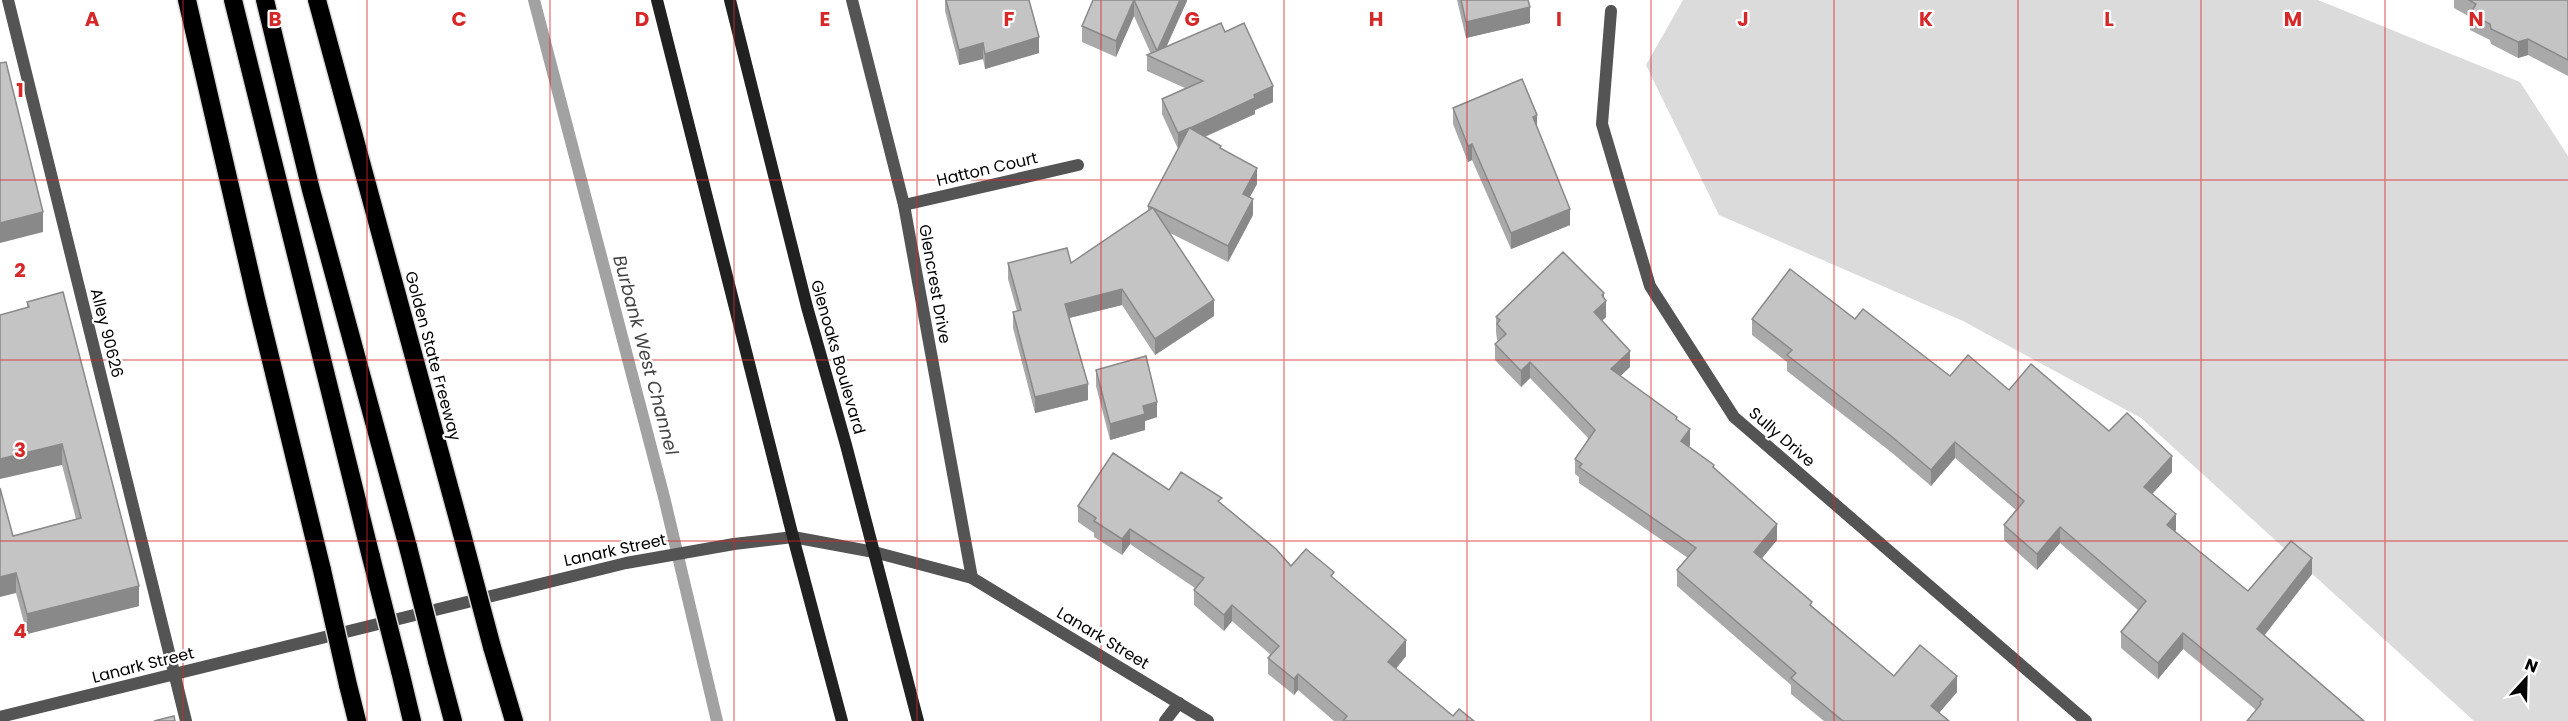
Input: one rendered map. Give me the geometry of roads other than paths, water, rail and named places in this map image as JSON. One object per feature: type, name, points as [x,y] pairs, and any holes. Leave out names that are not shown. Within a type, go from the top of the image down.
[{"type":"highway","points":[[187,0],[255,299],[357,721]]},
{"type":"highway","points":[[233,0],[412,721]]},
{"type":"highway","points":[[265,0],[315,201],[453,721]]},
{"type":"highway","name":"Golden State Freeway","points":[[317,0],[514,721]]},
{"type":"main road","points":[[657,0],[842,721]]},
{"type":"main road","name":"Glenoaks Boulevard","points":[[730,0],[807,307],[918,721]]},
{"type":"street","name":"Alley 90626","points":[[8,0],[186,721]]},
{"type":"street","name":"Glencrest Drive","points":[[852,0],[904,205],[972,578]]},
{"type":"street","name":"Sully Drive","points":[[1611,11],[1602,124],[1650,286],[1734,417],[2086,721]]},
{"type":"street","name":"Hatton Court","points":[[904,205],[1078,165]]},
{"type":"street","name":"Lanark Street","points":[[0,717],[626,563],[734,544],[793,537],[874,552],[972,578],[1208,721]]},
{"type":"street","points":[[1165,721],[1179,703]]},
{"type":"waterway","name":"Burbank West Channel","points":[[534,0],[664,497],[717,721]]}]
